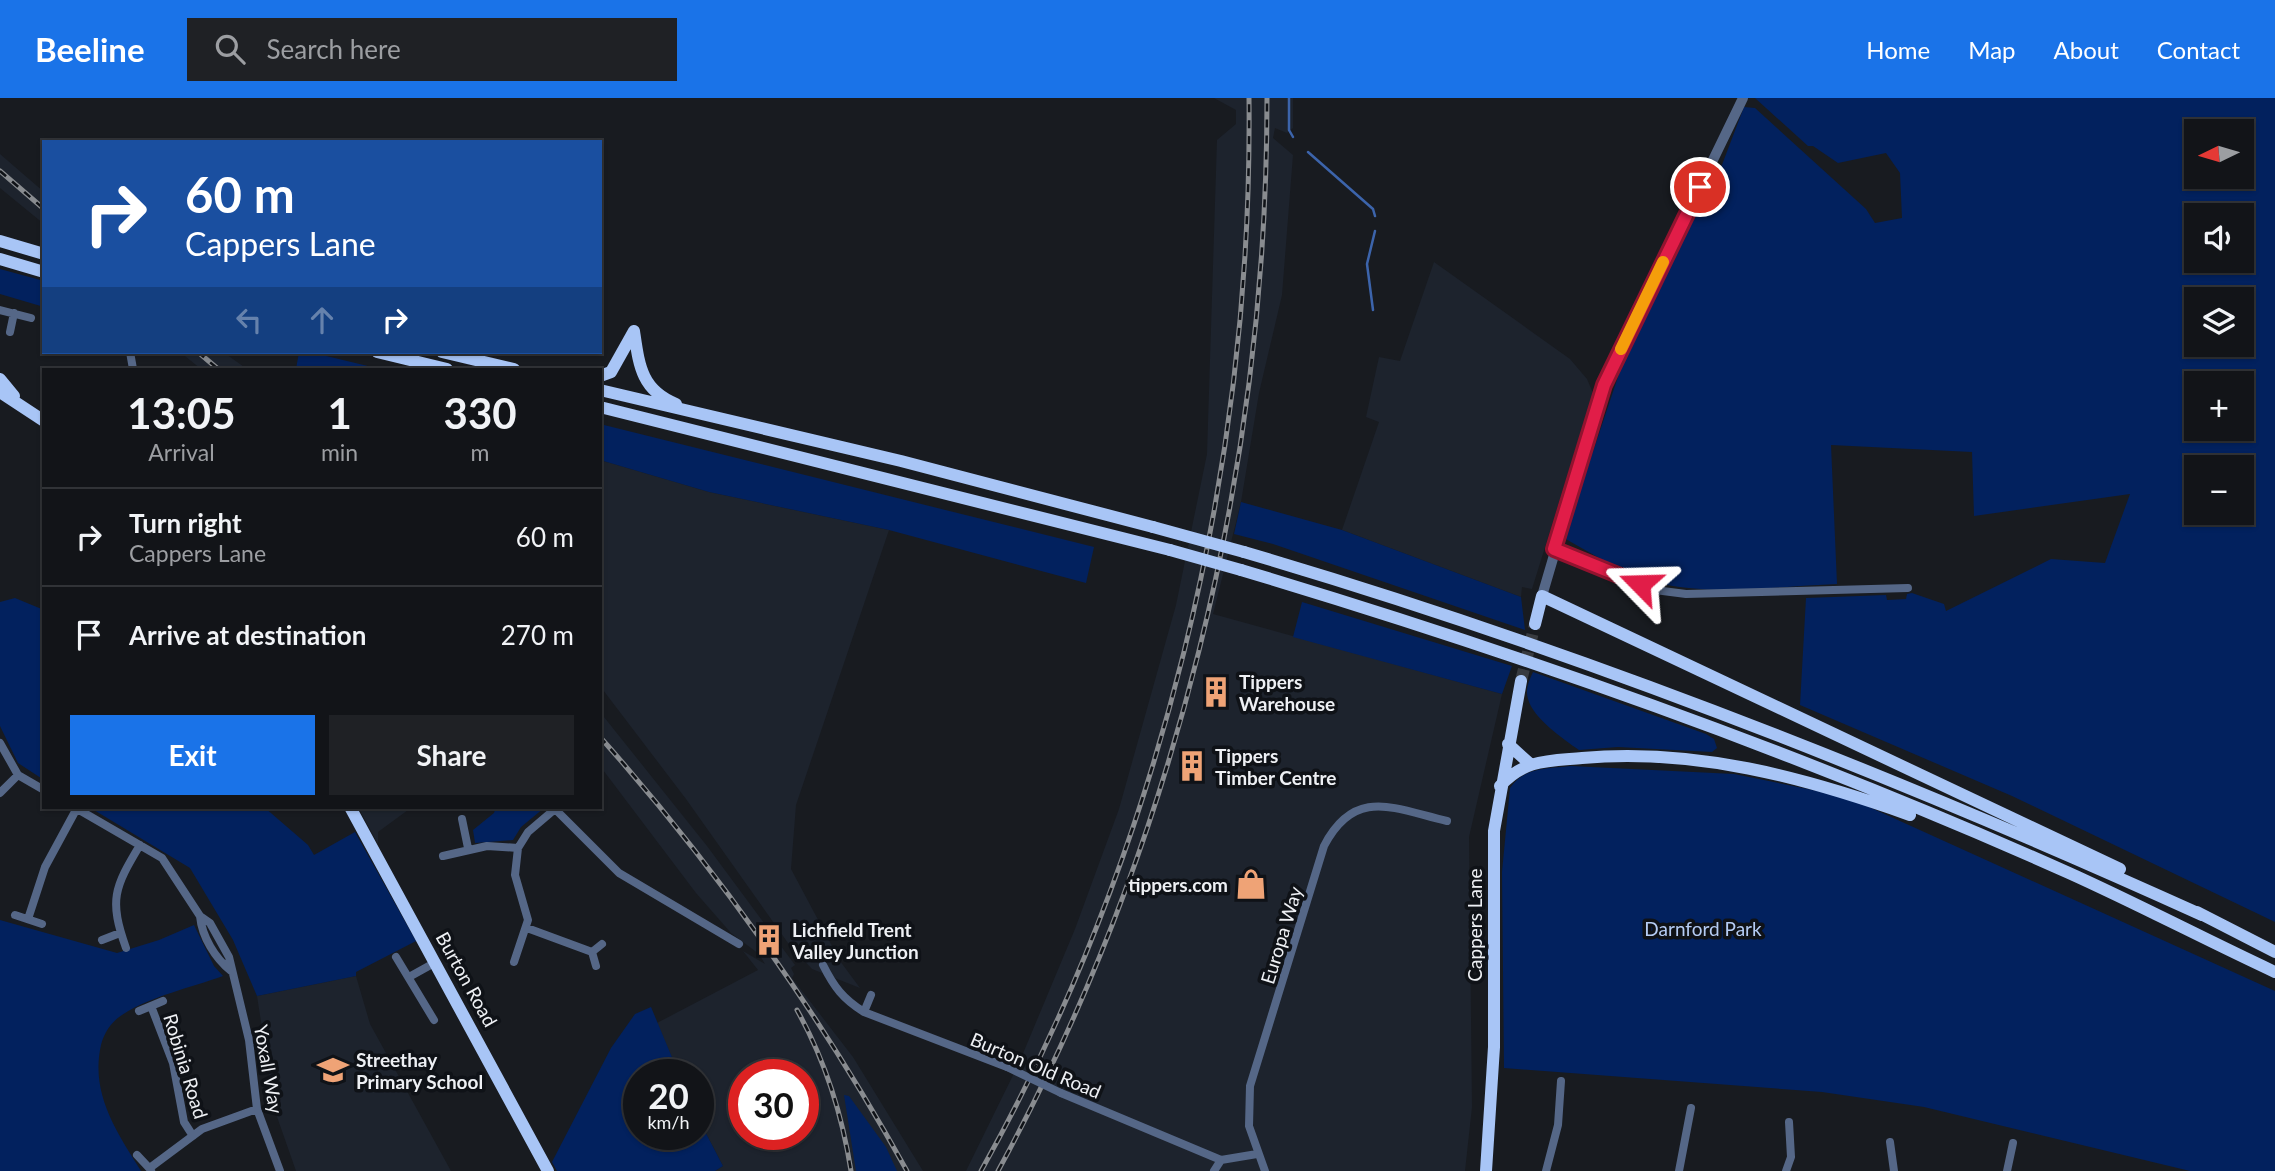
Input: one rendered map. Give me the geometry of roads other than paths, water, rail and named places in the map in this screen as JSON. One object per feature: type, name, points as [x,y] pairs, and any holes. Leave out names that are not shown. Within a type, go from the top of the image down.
[{"type":"highway","points":[[0,241],[42,253]]},
{"type":"highway","points":[[0,259],[42,271]]},
{"type":"highway","points":[[602,375],[611,372],[634,331],[638,364],[649,387],[668,401],[712,418]]},
{"type":"highway","points":[[385,354],[443,368]]},
{"type":"highway","points":[[450,354],[510,368]]},
{"type":"highway","points":[[0,379],[18,401]]},
{"type":"highway","points":[[602,390],[901,461],[1153,527],[1350,583],[1546,648],[1716,711],[2041,842],[2275,951]]},
{"type":"highway","points":[[0,392],[18,401],[42,419]]},
{"type":"highway","points":[[602,408],[1170,550],[1550,668],[1824,770],[2023,853],[2275,972]]},
{"type":"highway","points":[[1535,624],[1542,596],[1726,685],[2062,840],[2202,915]]},
{"type":"highway","name":"Cappers Lane","points":[[1486,1171],[1494,1047],[1494,831],[1507,744],[1521,681]]},
{"type":"highway","points":[[1507,744],[1530,763]]},
{"type":"highway","points":[[1500,786],[1530,763],[1633,756],[1732,764],[1817,784],[2023,853]]},
{"type":"highway","name":"Burton Road","points":[[351,809],[548,1171]]},
{"type":"street","points":[[1542,596],[1604,385],[1740,100]]},
{"type":"street","points":[[0,310],[31,318]]},
{"type":"street","points":[[10,332],[14,313]]},
{"type":"street","points":[[1554,549],[1655,590],[1686,594],[1908,588]]},
{"type":"street","points":[[0,743],[18,775],[42,789]]},
{"type":"street","points":[[0,793],[18,775]]},
{"type":"street","name":"Europa Way","points":[[1265,1171],[1249,1126],[1250,1086],[1332,832],[1354,811],[1378,804],[1447,821]]},
{"type":"street","points":[[28,919],[45,867],[75,809]]},
{"type":"street","name":"Yoxall Way","points":[[78,809],[162,859],[173,871],[200,916],[211,923],[229,957],[249,1040],[257,1109],[280,1171]]},
{"type":"street","points":[[514,962],[527,929],[527,911],[515,875],[518,848],[528,832],[553,809]]},
{"type":"street","points":[[555,809],[620,873],[738,944]]},
{"type":"street","points":[[462,819],[468,848]]},
{"type":"street","points":[[126,948],[113,901],[127,866],[140,845]]},
{"type":"street","points":[[443,856],[468,848],[504,845],[518,848]]},
{"type":"street","points":[[15,915],[42,924]]},
{"type":"street","points":[[527,929],[592,951]]},
{"type":"street","points":[[102,940],[120,933]]},
{"type":"street","points":[[592,951],[602,944]]},
{"type":"street","points":[[592,951],[596,966]]},
{"type":"street","points":[[396,957],[435,1014]]},
{"type":"street","points":[[409,977],[436,962]]},
{"type":"street","name":"Burton Old Road","points":[[823,965],[834,988],[846,1002],[864,1012],[1007,1067],[1060,1093],[1221,1160]]},
{"type":"street","points":[[864,1012],[871,995]]},
{"type":"street","name":"Robinia Road","points":[[139,1011],[163,1001]]},
{"type":"street","name":"Robinia Road","points":[[151,1006],[173,1063],[184,1122],[192,1136]]},
{"type":"street","points":[[1546,1171],[1558,1125],[1561,1081]]},
{"type":"street","points":[[1679,1171],[1691,1108]]},
{"type":"street","points":[[137,1155],[151,1169],[192,1136],[231,1117],[257,1109]]},
{"type":"street","points":[[1786,1171],[1791,1157],[1789,1122]]},
{"type":"street","points":[[1890,1142],[1894,1171]]},
{"type":"street","points":[[2007,1171],[2013,1143]]},
{"type":"street","points":[[1214,1171],[1221,1160],[1257,1154]]},
{"type":"waterway","points":[[1289,98],[1289,130],[1293,137]]},
{"type":"waterway","points":[[1308,152],[1373,209],[1375,216]]},
{"type":"waterway","points":[[1373,310],[1367,264],[1375,231]]},
{"type":"tunnel","points":[[1521,681],[1535,624]]},
{"type":"railway","points":[[981,1171],[1044,1048],[1099,920],[1146,787],[1184,652],[1213,514],[1234,375],[1246,236],[1249,98]]},
{"type":"railway","points":[[998,1171],[1060,1047],[1115,918],[1161,786],[1199,651],[1229,514],[1250,376],[1263,237],[1267,98]]},
{"type":"railway","points":[[0,171],[42,207]]},
{"type":"railway","points":[[200,354],[217,368]]},
{"type":"railway","points":[[602,739],[685,838],[766,946],[840,1057],[907,1171]]},
{"type":"railway","points":[[797,1010],[816,1048],[831,1088],[851,1171]]},
{"type":"place","name":"Tippers Warehouse","points":[[1216,692]]},
{"type":"place","name":"Tippers Timber Centre","points":[[1192,766]]},
{"type":"place","name":"tippers.com","points":[[1251,884]]},
{"type":"place","name":"Lichfield Trent Valley Junction","points":[[769,940]]},
{"type":"place","name":"Streethay Primary School","points":[[333,1070]]},
{"type":"park label","name":"Darnford Park","points":[[1703,928]]}]
